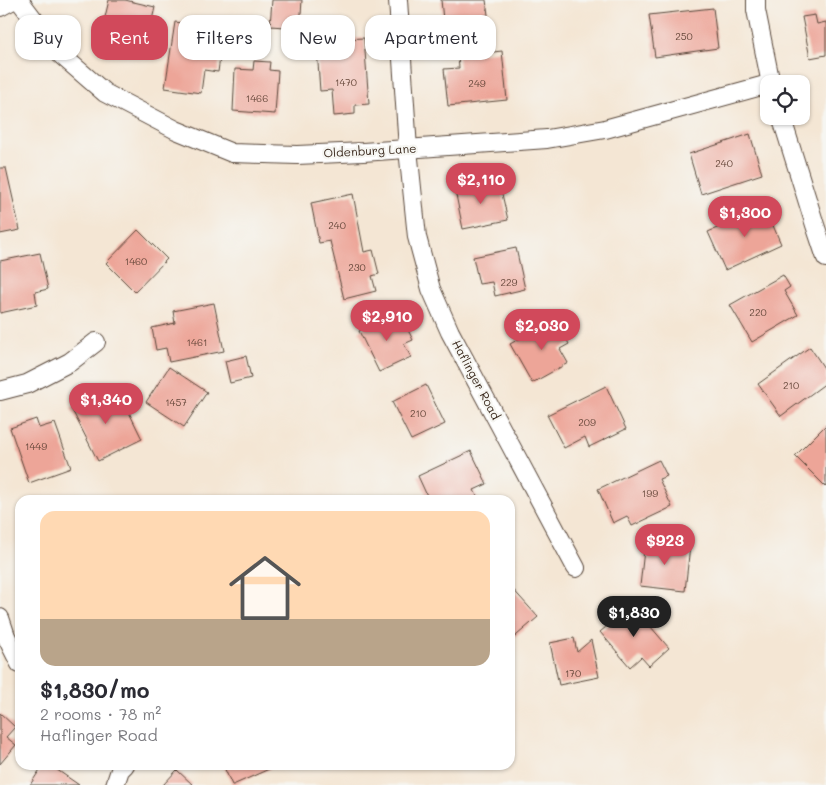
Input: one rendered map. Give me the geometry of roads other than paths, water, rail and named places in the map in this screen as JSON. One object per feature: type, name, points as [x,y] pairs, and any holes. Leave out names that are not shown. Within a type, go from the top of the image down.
[{"type":"street","points":[[0,7],[13,0]]},
{"type":"street","name":"Oldenburg Lane","points":[[19,0],[60,54],[105,93],[176,130],[232,153],[297,155],[547,139],[605,130],[760,87]]},
{"type":"street","name":"Haflinger Road","points":[[398,0],[408,149],[417,237],[431,289],[450,332],[576,568]]},
{"type":"street","points":[[756,0],[756,10],[768,75]]},
{"type":"street","points":[[784,125],[826,258]]},
{"type":"street","points":[[0,391],[27,384],[70,362],[96,342]]},
{"type":"street","points":[[0,618],[15,654]]}]
